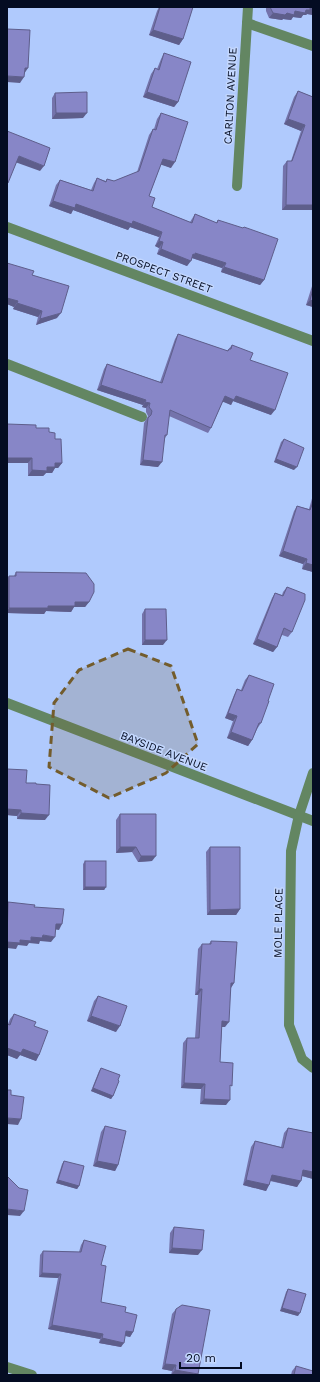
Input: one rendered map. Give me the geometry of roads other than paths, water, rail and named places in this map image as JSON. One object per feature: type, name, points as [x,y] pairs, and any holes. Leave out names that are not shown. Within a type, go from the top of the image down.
[{"type":"street","name":"CARLTON AVENUE","points":[[237,186],[248,7]]},
{"type":"street","points":[[246,23],[313,46]]},
{"type":"street","name":"PROSPECT STREET","points":[[7,226],[313,341]]},
{"type":"street","points":[[7,364],[142,417]]},
{"type":"street","name":"BAYSIDE AVENUE","points":[[7,702],[313,821]]},
{"type":"street","name":"MOLE PLACE","points":[[313,773],[299,815],[291,851],[289,1025],[302,1059],[313,1068]]},
{"type":"street","points":[[7,1367],[32,1375]]}]
